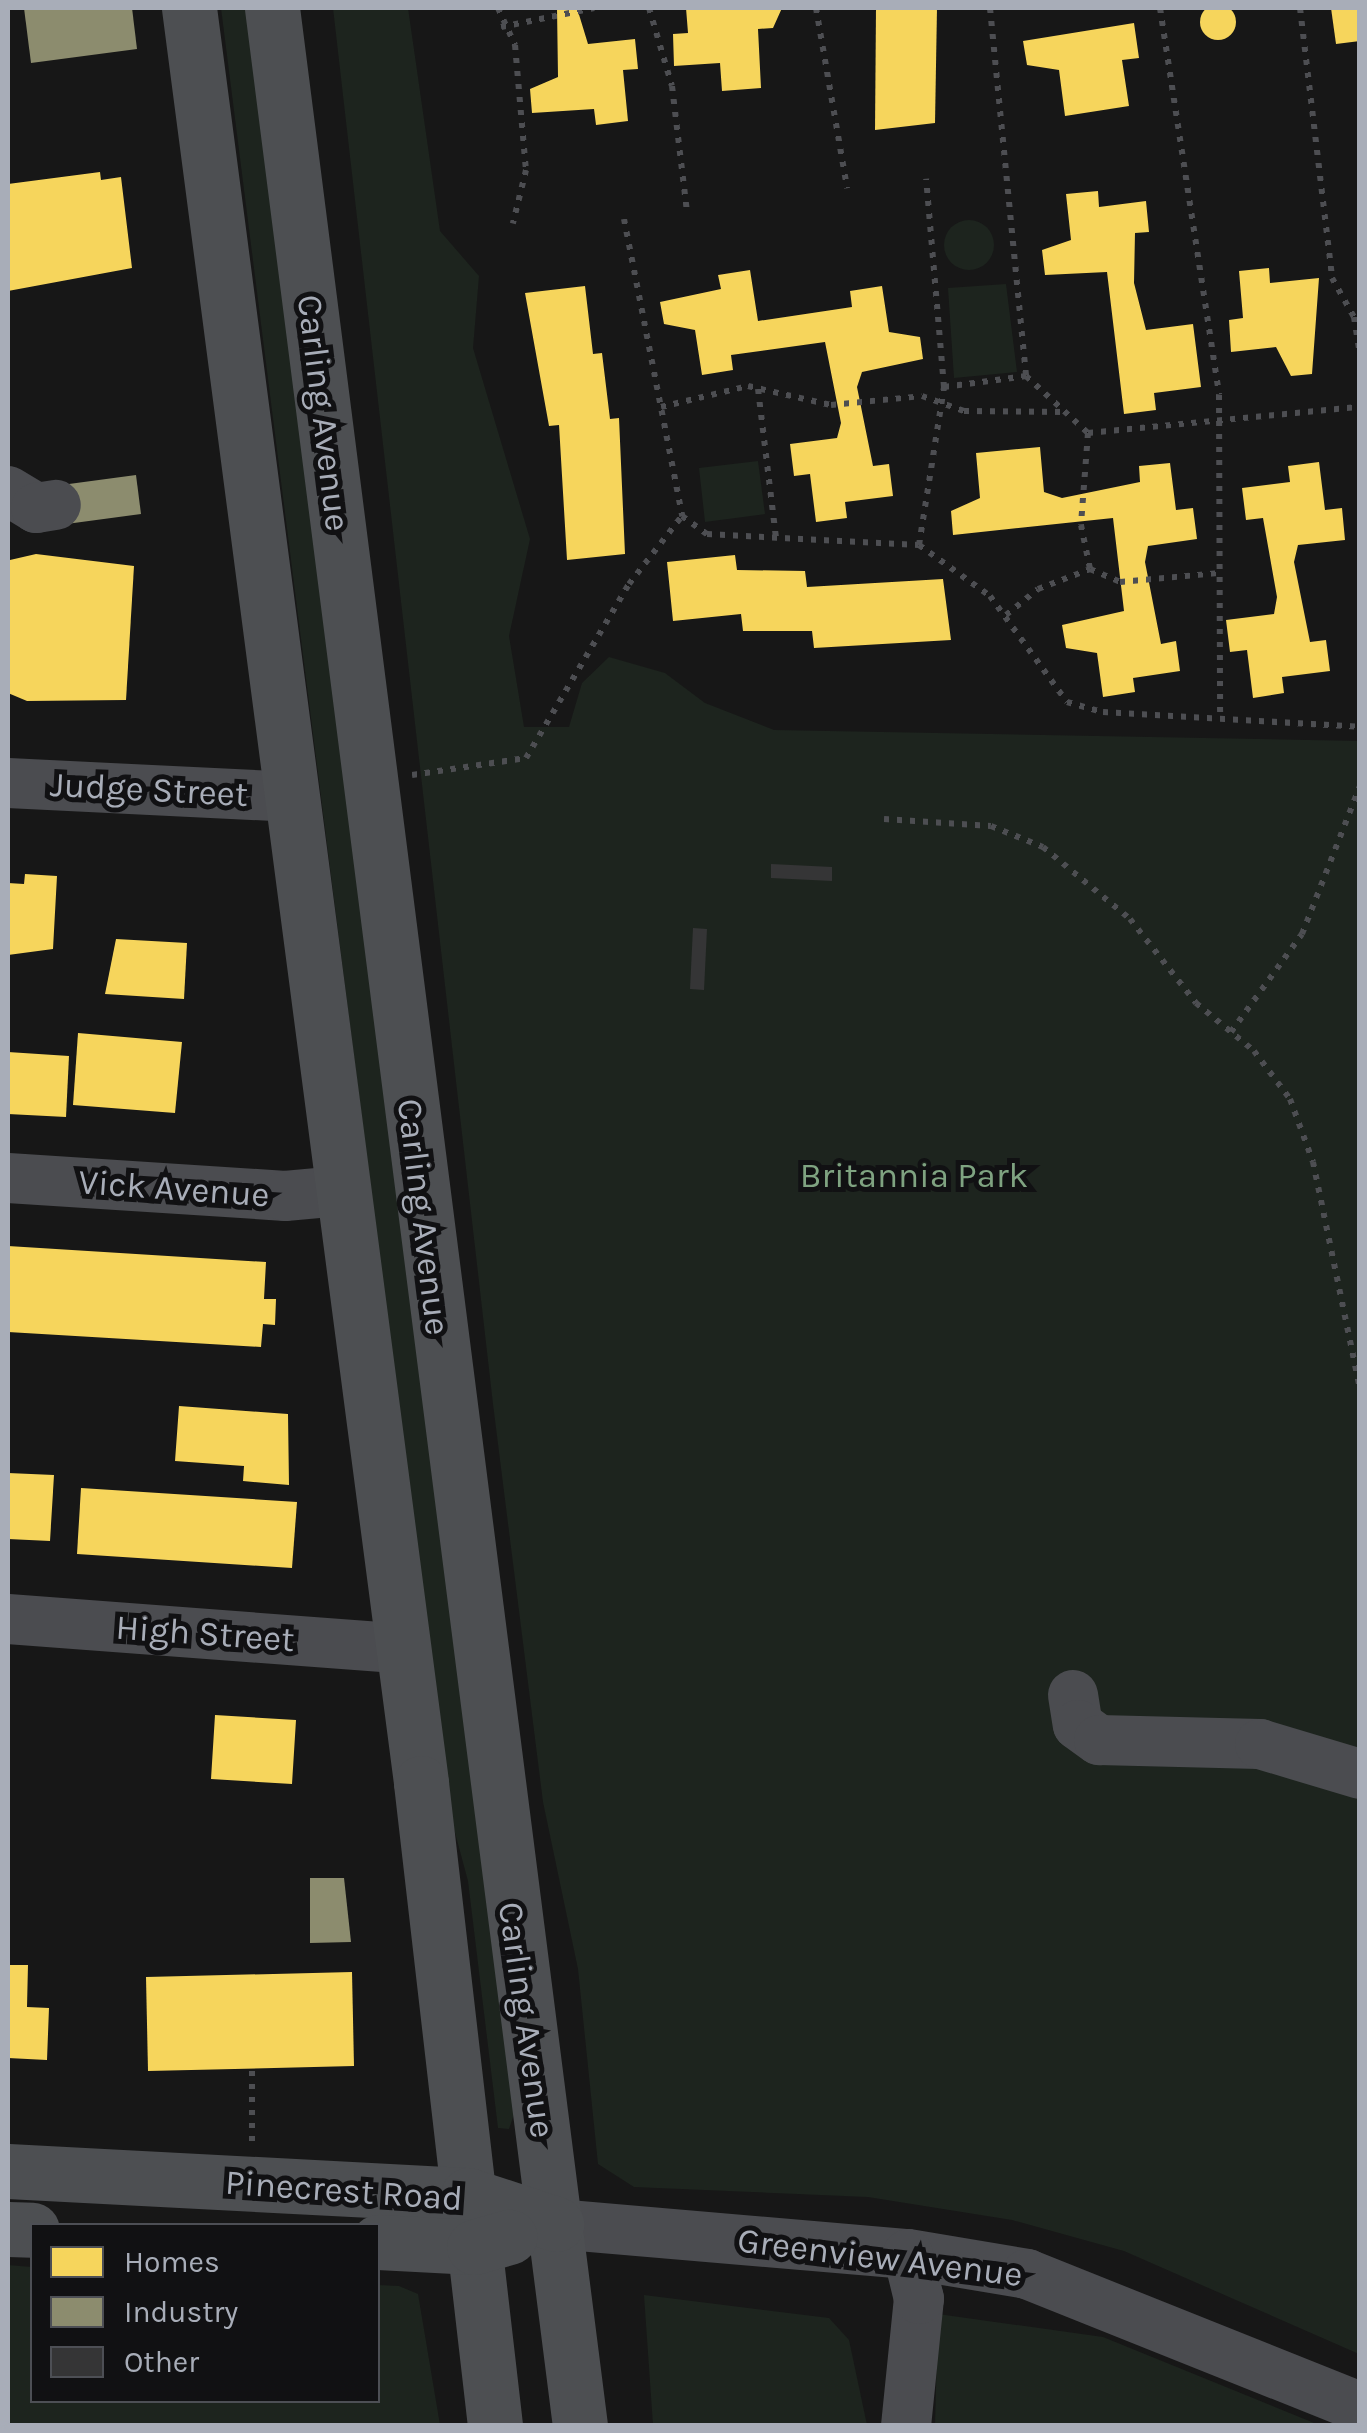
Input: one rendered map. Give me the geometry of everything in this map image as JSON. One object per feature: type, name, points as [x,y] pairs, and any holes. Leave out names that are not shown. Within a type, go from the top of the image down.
[{"type":"main road","points":[[189,8],[340,1191],[403,1649],[495,2426]]},
{"type":"main road","name":"Carling Avenue","points":[[272,8],[580,2426]]},
{"type":"main road","name":"Pinecrest Road","points":[[8,2171],[471,2221],[556,2224]]},
{"type":"main road","name":"Pinecrest Road","points":[[380,2242],[471,2221]]},
{"type":"street","points":[[8,491],[36,508],[56,505]]},
{"type":"street","name":"Judge Street","points":[[8,783],[290,797]]},
{"type":"street","name":"Vick Avenue","points":[[8,1178],[284,1196],[340,1191]]},
{"type":"street","name":"High Street","points":[[8,1619],[403,1649]]},
{"type":"street","points":[[1074,1695],[1078,1725],[1098,1740],[1260,1744],[1360,1774]]},
{"type":"street","name":"Greenview Avenue","points":[[556,2224],[908,2254],[1090,2294],[1360,2407]]},
{"type":"street","points":[[906,2417],[890,2350],[889,2297],[908,2254]]},
{"type":"path","points":[[498,8],[501,28],[515,46],[526,170],[513,223]]},
{"type":"path","points":[[501,28],[594,8]]},
{"type":"path","points":[[649,8],[672,86],[688,212]]},
{"type":"path","points":[[816,8],[846,188]]},
{"type":"path","points":[[990,8],[1026,376],[1088,433],[1360,407]]},
{"type":"path","points":[[1160,8],[1199,222],[1219,395],[1214,422],[1220,715]]},
{"type":"path","points":[[1300,8],[1332,278],[1354,317],[1360,356]]},
{"type":"path","points":[[919,546],[944,387],[926,179]]},
{"type":"path","points":[[624,219],[682,516],[707,534],[919,546],[1006,615],[1068,702],[1103,712],[1220,715],[1360,727]]},
{"type":"path","points":[[944,387],[1026,376]]},
{"type":"path","points":[[661,408],[758,388],[831,405],[922,396],[942,404],[1065,412]]},
{"type":"path","points":[[758,388],[776,538]]},
{"type":"path","points":[[1088,433],[1080,526],[1090,569]]},
{"type":"path","points":[[409,775],[526,758],[629,584],[682,516]]},
{"type":"path","points":[[1006,615],[1038,589],[1090,569],[1120,582],[1218,573]]},
{"type":"path","points":[[1231,1032],[1302,934],[1360,786]]},
{"type":"path","points":[[884,819],[990,826],[1043,846],[1130,920],[1290,1098],[1313,1162],[1360,1389]]},
{"type":"path","points":[[252,2068],[252,2158]]},
{"type":"green space","points":[[221,8],[246,8],[516,2108],[509,2129],[498,2128],[468,1881],[450,1814]]},
{"type":"green space","name":"Britannia Park","points":[[333,8],[408,8],[440,231],[479,276],[473,348],[530,539],[509,636],[524,727],[569,727],[582,683],[609,657],[665,673],[705,703],[774,730],[1359,741],[1359,2354],[1124,2251],[1012,2220],[868,2197],[634,2187],[598,2164],[578,1969],[543,1802],[493,1404]]},
{"type":"green space","points":[[969,220],[987,227],[994,245],[987,263],[969,270],[951,263],[944,245],[951,227]]},
{"type":"green space","points":[[1006,284],[1017,372],[954,378],[948,288]]},
{"type":"green space","points":[[758,461],[765,514],[705,522],[699,468]]},
{"type":"green space","points":[[8,2265],[30,2267],[30,2403],[380,2403],[380,2285],[399,2286],[418,2294],[440,2425],[8,2425]]},
{"type":"green space","points":[[644,2295],[829,2318],[849,2340],[867,2425],[653,2425]]},
{"type":"green space","points":[[938,2314],[1103,2337],[1319,2425],[935,2426]]},
{"type":"building: Homes","points":[[1218,4],[1231,9],[1236,22],[1231,35],[1218,40],[1205,35],[1200,22],[1205,9]]},
{"type":"building: Homes","points":[[557,8],[577,8],[588,44],[635,39],[638,69],[623,70],[628,121],[596,125],[594,109],[532,113],[530,89],[558,77]]},
{"type":"building: Homes","points":[[686,8],[782,8],[773,28],[758,29],[761,88],[722,91],[720,63],[674,66],[673,34],[688,33]]},
{"type":"building: Homes","points":[[876,8],[937,8],[935,123],[875,130]]},
{"type":"building: Homes","points":[[1331,8],[1360,8],[1360,41],[1336,44]]},
{"type":"building: Homes","points":[[1134,23],[1139,58],[1122,60],[1129,106],[1065,116],[1059,70],[1027,65],[1023,41]]},
{"type":"building: Homes","points":[[100,172],[101,180],[121,177],[132,268],[8,291],[8,184]]},
{"type":"building: Homes","points":[[1098,191],[1099,207],[1146,201],[1149,232],[1135,233],[1134,283],[1146,330],[1193,324],[1201,387],[1154,393],[1156,410],[1124,414],[1107,272],[1045,275],[1042,250],[1071,240],[1066,194]]},
{"type":"building: Homes","points":[[1269,268],[1270,283],[1319,278],[1312,374],[1291,376],[1276,347],[1231,352],[1229,320],[1243,318],[1239,271]]},
{"type":"building: Homes","points":[[750,270],[758,321],[852,307],[850,291],[882,286],[889,332],[920,337],[923,359],[862,372],[857,387],[873,466],[889,464],[893,496],[845,502],[847,518],[816,522],[810,474],[794,476],[790,444],[837,438],[841,423],[825,342],[731,355],[733,370],[702,375],[695,330],[664,324],[660,302],[721,289],[718,275]]},
{"type":"building: Homes","points":[[585,286],[593,354],[602,353],[610,419],[619,418],[625,554],[567,560],[559,425],[549,426],[525,293]]},
{"type":"building: Homes","points":[[1040,447],[1044,492],[1062,498],[1140,482],[1139,466],[1170,463],[1176,510],[1193,508],[1197,539],[1148,546],[1145,562],[1161,644],[1176,641],[1180,671],[1133,678],[1135,692],[1103,697],[1097,653],[1066,648],[1062,625],[1124,611],[1113,518],[953,535],[951,511],[980,498],[976,453]]},
{"type":"building: Homes","points":[[1319,462],[1325,510],[1342,508],[1345,540],[1298,545],[1294,562],[1310,642],[1326,640],[1330,671],[1282,677],[1284,693],[1253,698],[1247,650],[1230,652],[1226,620],[1274,614],[1277,597],[1263,518],[1246,520],[1242,488],[1290,482],[1288,466]]},
{"type":"building: Homes","points":[[36,554],[134,566],[126,700],[27,701],[8,693],[10,560]]},
{"type":"building: Homes","points":[[735,555],[737,570],[805,571],[807,587],[943,579],[951,640],[814,648],[812,631],[743,631],[741,614],[673,621],[667,562]]},
{"type":"building: Homes","points":[[25,874],[57,876],[53,949],[8,955],[8,883],[24,884]]},
{"type":"building: Homes","points":[[116,939],[187,943],[184,999],[105,994]]},
{"type":"building: Homes","points":[[78,1033],[182,1042],[175,1113],[73,1105]]},
{"type":"building: Homes","points":[[8,1052],[69,1056],[66,1117],[8,1114]]},
{"type":"building: Homes","points":[[8,1246],[266,1262],[264,1299],[276,1299],[275,1325],[263,1324],[261,1347],[8,1332]]},
{"type":"building: Homes","points":[[179,1406],[288,1414],[289,1485],[243,1481],[244,1466],[175,1461]]},
{"type":"building: Homes","points":[[8,1473],[54,1475],[50,1541],[8,1539]]},
{"type":"building: Homes","points":[[81,1488],[297,1502],[292,1568],[77,1554]]},
{"type":"building: Homes","points":[[215,1715],[296,1720],[292,1784],[211,1779]]},
{"type":"building: Homes","points":[[8,1965],[28,1965],[27,2007],[49,2008],[47,2060],[8,2058]]},
{"type":"building: Homes","points":[[352,1972],[354,2066],[148,2071],[146,1977]]},
{"type":"building: Industry","points":[[24,8],[132,8],[137,49],[31,63]]},
{"type":"building: Industry","points":[[136,475],[141,514],[59,525],[54,486]]},
{"type":"building: Industry","points":[[310,1878],[344,1878],[351,1942],[310,1943]]},
{"type":"building: Other","points":[[771,864],[832,867],[832,881],[771,878]]},
{"type":"building: Other","points":[[693,928],[707,929],[704,990],[690,989]]}]
